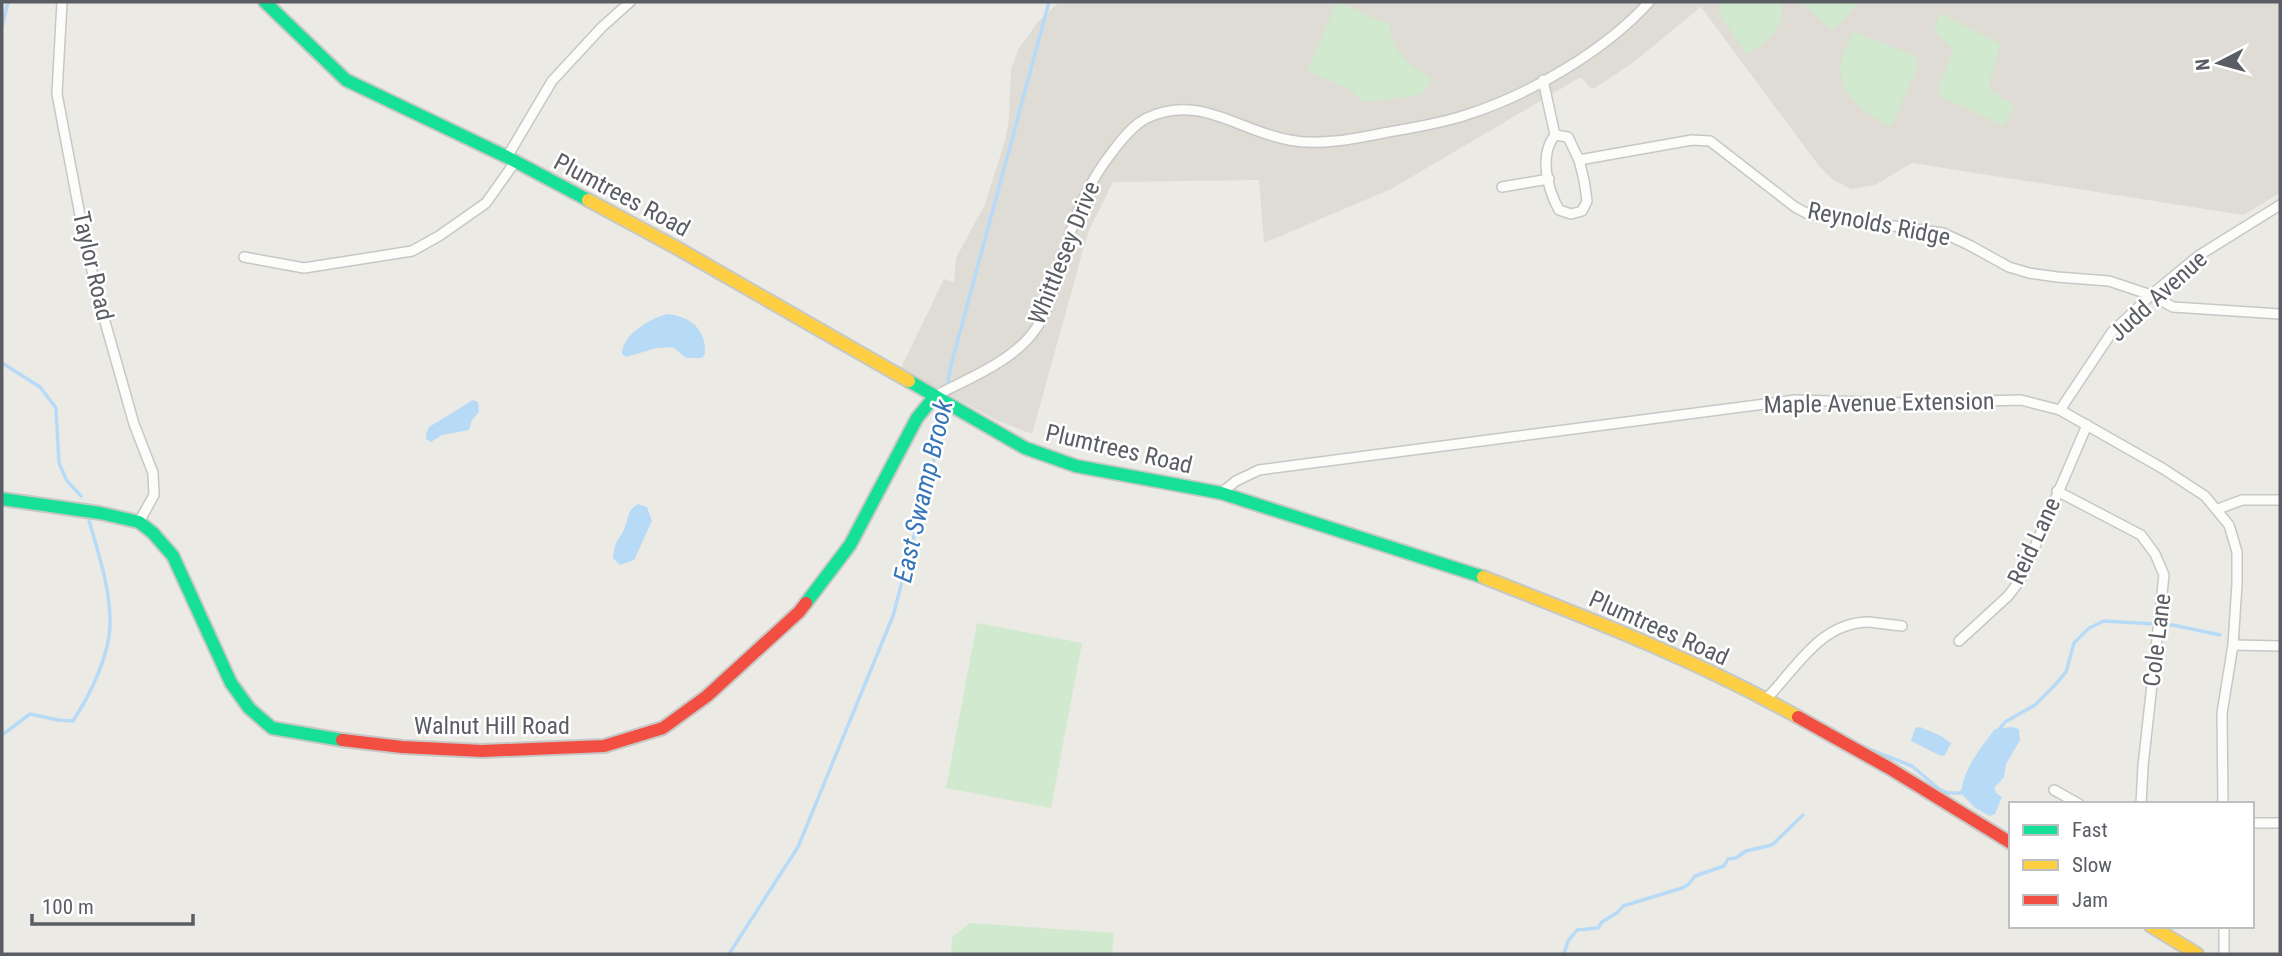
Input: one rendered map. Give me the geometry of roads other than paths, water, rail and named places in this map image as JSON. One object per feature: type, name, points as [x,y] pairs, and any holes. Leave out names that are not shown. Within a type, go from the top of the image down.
[{"type":"main road","name":"Plumtrees Road","points":[[265,2],[346,80],[511,159],[677,248],[1025,448],[1061,462],[1221,493],[1464,570],[1642,640],[1766,699],[1889,768],[2009,842]]},
{"type":"main road","name":"Walnut Hill Road","points":[[139,522],[153,533],[173,556],[231,683],[249,708],[272,728],[319,737],[402,747],[482,751],[604,746],[663,728],[707,696],[799,612],[850,545],[917,418],[936,396]]},
{"type":"main road","points":[[2,499],[100,513],[139,522]]},
{"type":"main road","points":[[2154,928],[2197,954]]},
{"type":"street","name":"Taylor Road","points":[[62,2],[57,94],[83,230],[98,297],[134,424],[153,473],[154,495],[139,522]]},
{"type":"street","points":[[244,257],[304,268],[412,251],[442,234],[485,203],[552,81],[602,27],[631,2]]},
{"type":"street","name":"Whittlesey Drive","points":[[936,396],[1005,357],[1033,333],[1051,298],[1081,201],[1099,169],[1118,144],[1145,119],[1176,109],[1195,109],[1291,141],[1333,141],[1415,127],[1466,115],[1494,105],[1543,80],[1615,34],[1649,2]]},
{"type":"street","points":[[1543,80],[1555,135]]},
{"type":"street","points":[[1555,135],[1568,137],[1579,160],[1587,201],[1582,211],[1571,214],[1559,210],[1553,200],[1545,160],[1548,143],[1555,135]]},
{"type":"street","name":"Reynolds Ridge","points":[[1579,160],[1692,140],[1710,141],[1795,207],[1808,214],[1942,233],[1969,244],[2009,267],[2029,273],[2109,281],[2151,295],[2173,307],[2280,314]]},
{"type":"street","points":[[1503,187],[1549,179]]},
{"type":"street","name":"Judd Avenue","points":[[2060,410],[2112,332],[2151,295],[2198,256],[2280,205]]},
{"type":"street","name":"Maple Avenue Extension","points":[[1221,493],[1236,481],[1259,470],[1795,400],[1906,403],[2021,400],[2060,410],[2205,496],[2229,525],[2237,552],[2233,645],[2222,713],[2223,802]]},
{"type":"street","name":"Reid Lane","points":[[1959,640],[2008,596],[2021,579],[2087,425]]},
{"type":"street","name":"Cole Lane","points":[[2057,491],[2141,535],[2155,554],[2164,575],[2141,802]]},
{"type":"street","points":[[2218,509],[2242,500],[2280,500]]},
{"type":"street","points":[[1766,699],[1818,641],[1841,628],[1867,622],[1902,626]]},
{"type":"street","points":[[2233,645],[2280,646]]},
{"type":"street","points":[[2054,790],[2075,802]]},
{"type":"street","points":[[2254,823],[2280,823]]},
{"type":"street","points":[[2224,928],[2224,954]]},
{"type":"water","points":[[667,314],[690,321],[700,331],[705,345],[702,358],[686,358],[673,347],[657,348],[626,357],[622,354],[623,347],[632,334],[645,324]]},
{"type":"water","points":[[473,400],[478,402],[479,412],[472,420],[469,430],[442,435],[431,442],[426,439],[429,427]]},
{"type":"water","points":[[638,504],[647,507],[652,521],[634,560],[620,565],[613,558],[615,546],[631,511]]},
{"type":"water","points":[[1920,727],[1951,743],[1945,755],[1941,756],[1911,741],[1915,728]]},
{"type":"water","points":[[1995,729],[2019,729],[2020,740],[2006,764],[2004,777],[1994,788],[2002,797],[1995,814],[1990,816],[1975,808],[1961,793],[1965,775]]},
{"type":"waterway","points":[[2,26],[8,2]]},
{"type":"waterway","name":"East Swamp Brook","points":[[947,389],[950,369],[1049,2]]},
{"type":"waterway","points":[[2,363],[40,387],[56,408],[59,463],[67,481],[81,496]]},
{"type":"waterway","name":"East Swamp Brook","points":[[729,954],[798,847],[893,616],[937,448],[944,407]]},
{"type":"waterway","points":[[2,735],[30,714],[73,721],[98,673],[107,646],[110,621],[103,570],[89,520]]},
{"type":"waterway","name":"East Swamp Brook","points":[[1997,732],[2005,722],[2035,705],[2053,687],[2066,672],[2074,643],[2089,628],[2104,621],[2173,625],[2220,635]]},
{"type":"waterway","name":"East Swamp Brook","points":[[1866,748],[1912,766],[1939,789],[1948,793],[1961,793],[1963,790]]},
{"type":"waterway","name":"East Swamp Brook","points":[[1564,954],[1568,941],[1577,930],[1598,928],[1623,906],[1682,888],[1695,876],[1724,866],[1728,859],[1736,858],[1746,851],[1772,845],[1803,815]]}]
